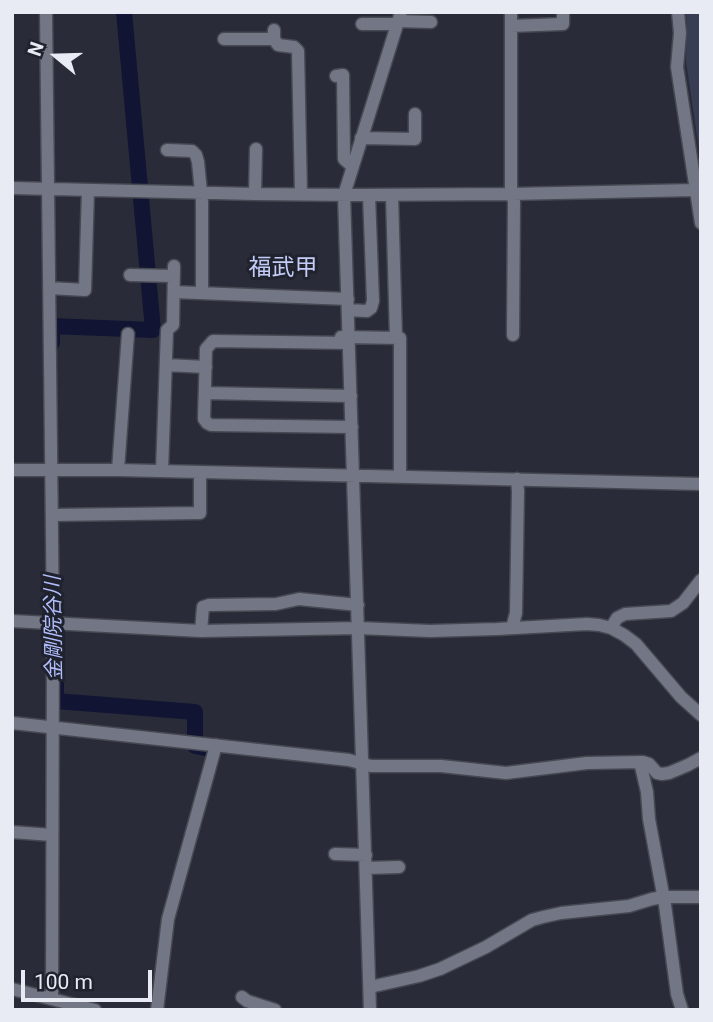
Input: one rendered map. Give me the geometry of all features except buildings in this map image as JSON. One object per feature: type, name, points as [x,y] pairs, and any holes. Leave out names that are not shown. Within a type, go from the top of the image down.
[{"type":"street","points":[[46,12],[53,623],[50,1003]]},
{"type":"street","points":[[513,335],[511,19],[563,24],[563,12]]},
{"type":"street","points":[[677,12],[680,33],[677,67],[701,223]]},
{"type":"street","points":[[362,24],[398,19],[430,22]]},
{"type":"street","points":[[370,1010],[344,195],[398,19]]},
{"type":"street","points":[[224,39],[274,35],[278,45],[294,47],[298,51],[301,194]]},
{"type":"street","points":[[336,76],[343,75],[344,159],[352,166]]},
{"type":"street","points":[[361,138],[415,139],[415,114]]},
{"type":"street","points":[[255,194],[256,149]]},
{"type":"street","points":[[167,150],[192,150],[196,155],[202,193],[202,293]]},
{"type":"street","points":[[12,188],[344,195],[695,190]]},
{"type":"street","points":[[49,288],[85,290],[88,190]]},
{"type":"street","points":[[174,292],[348,305],[367,311],[373,301],[369,195]]},
{"type":"street","points":[[392,195],[396,338]]},
{"type":"street","points":[[130,275],[174,271],[173,326],[167,330],[162,471]]},
{"type":"street","points":[[118,470],[128,334]]},
{"type":"street","points":[[208,335],[349,340]]},
{"type":"street","points":[[352,427],[206,423],[206,349],[213,341],[400,338],[400,476]]},
{"type":"street","points":[[166,365],[206,367]]},
{"type":"street","points":[[205,393],[351,396]]},
{"type":"street","points":[[12,470],[118,470],[701,484]]},
{"type":"street","points":[[52,515],[200,513],[200,472]]},
{"type":"street","points":[[512,628],[516,613],[517,479]]},
{"type":"street","points":[[611,628],[617,618],[625,614],[671,611],[684,603],[700,587]]},
{"type":"street","points":[[201,631],[203,607],[209,605],[276,604],[299,598],[358,605]]},
{"type":"street","points":[[12,621],[201,631],[359,628],[430,631],[587,624],[611,628],[636,644],[681,697],[701,715]]},
{"type":"street","points":[[12,723],[349,760],[381,766],[430,766],[506,773],[587,764],[649,764],[657,772],[649,819],[677,994],[682,1010]]},
{"type":"street","points":[[157,1010],[168,919],[216,745]]},
{"type":"street","points":[[656,784],[669,773],[701,758]]},
{"type":"street","points":[[640,766],[656,784]]},
{"type":"street","points":[[12,832],[52,835]]},
{"type":"street","points":[[335,854],[399,867]]},
{"type":"street","points":[[370,987],[440,969],[486,947],[532,920],[543,917],[629,906],[663,897],[701,897]]},
{"type":"street","points":[[12,989],[50,1003],[95,1010]]},
{"type":"street","points":[[242,996],[247,1001],[275,1010]]},
{"type":"shaded area","points":[[686,12],[701,12],[701,163],[686,61]]},
{"type":"waterway","name":"金剛院谷川","points":[[52,343],[52,326],[153,330],[124,12]]},
{"type":"waterway","name":"金剛院谷川","points":[[56,684],[56,701],[195,712],[195,746],[205,748]]},
{"type":"district","name":"福武甲","points":[[283,269]]}]
